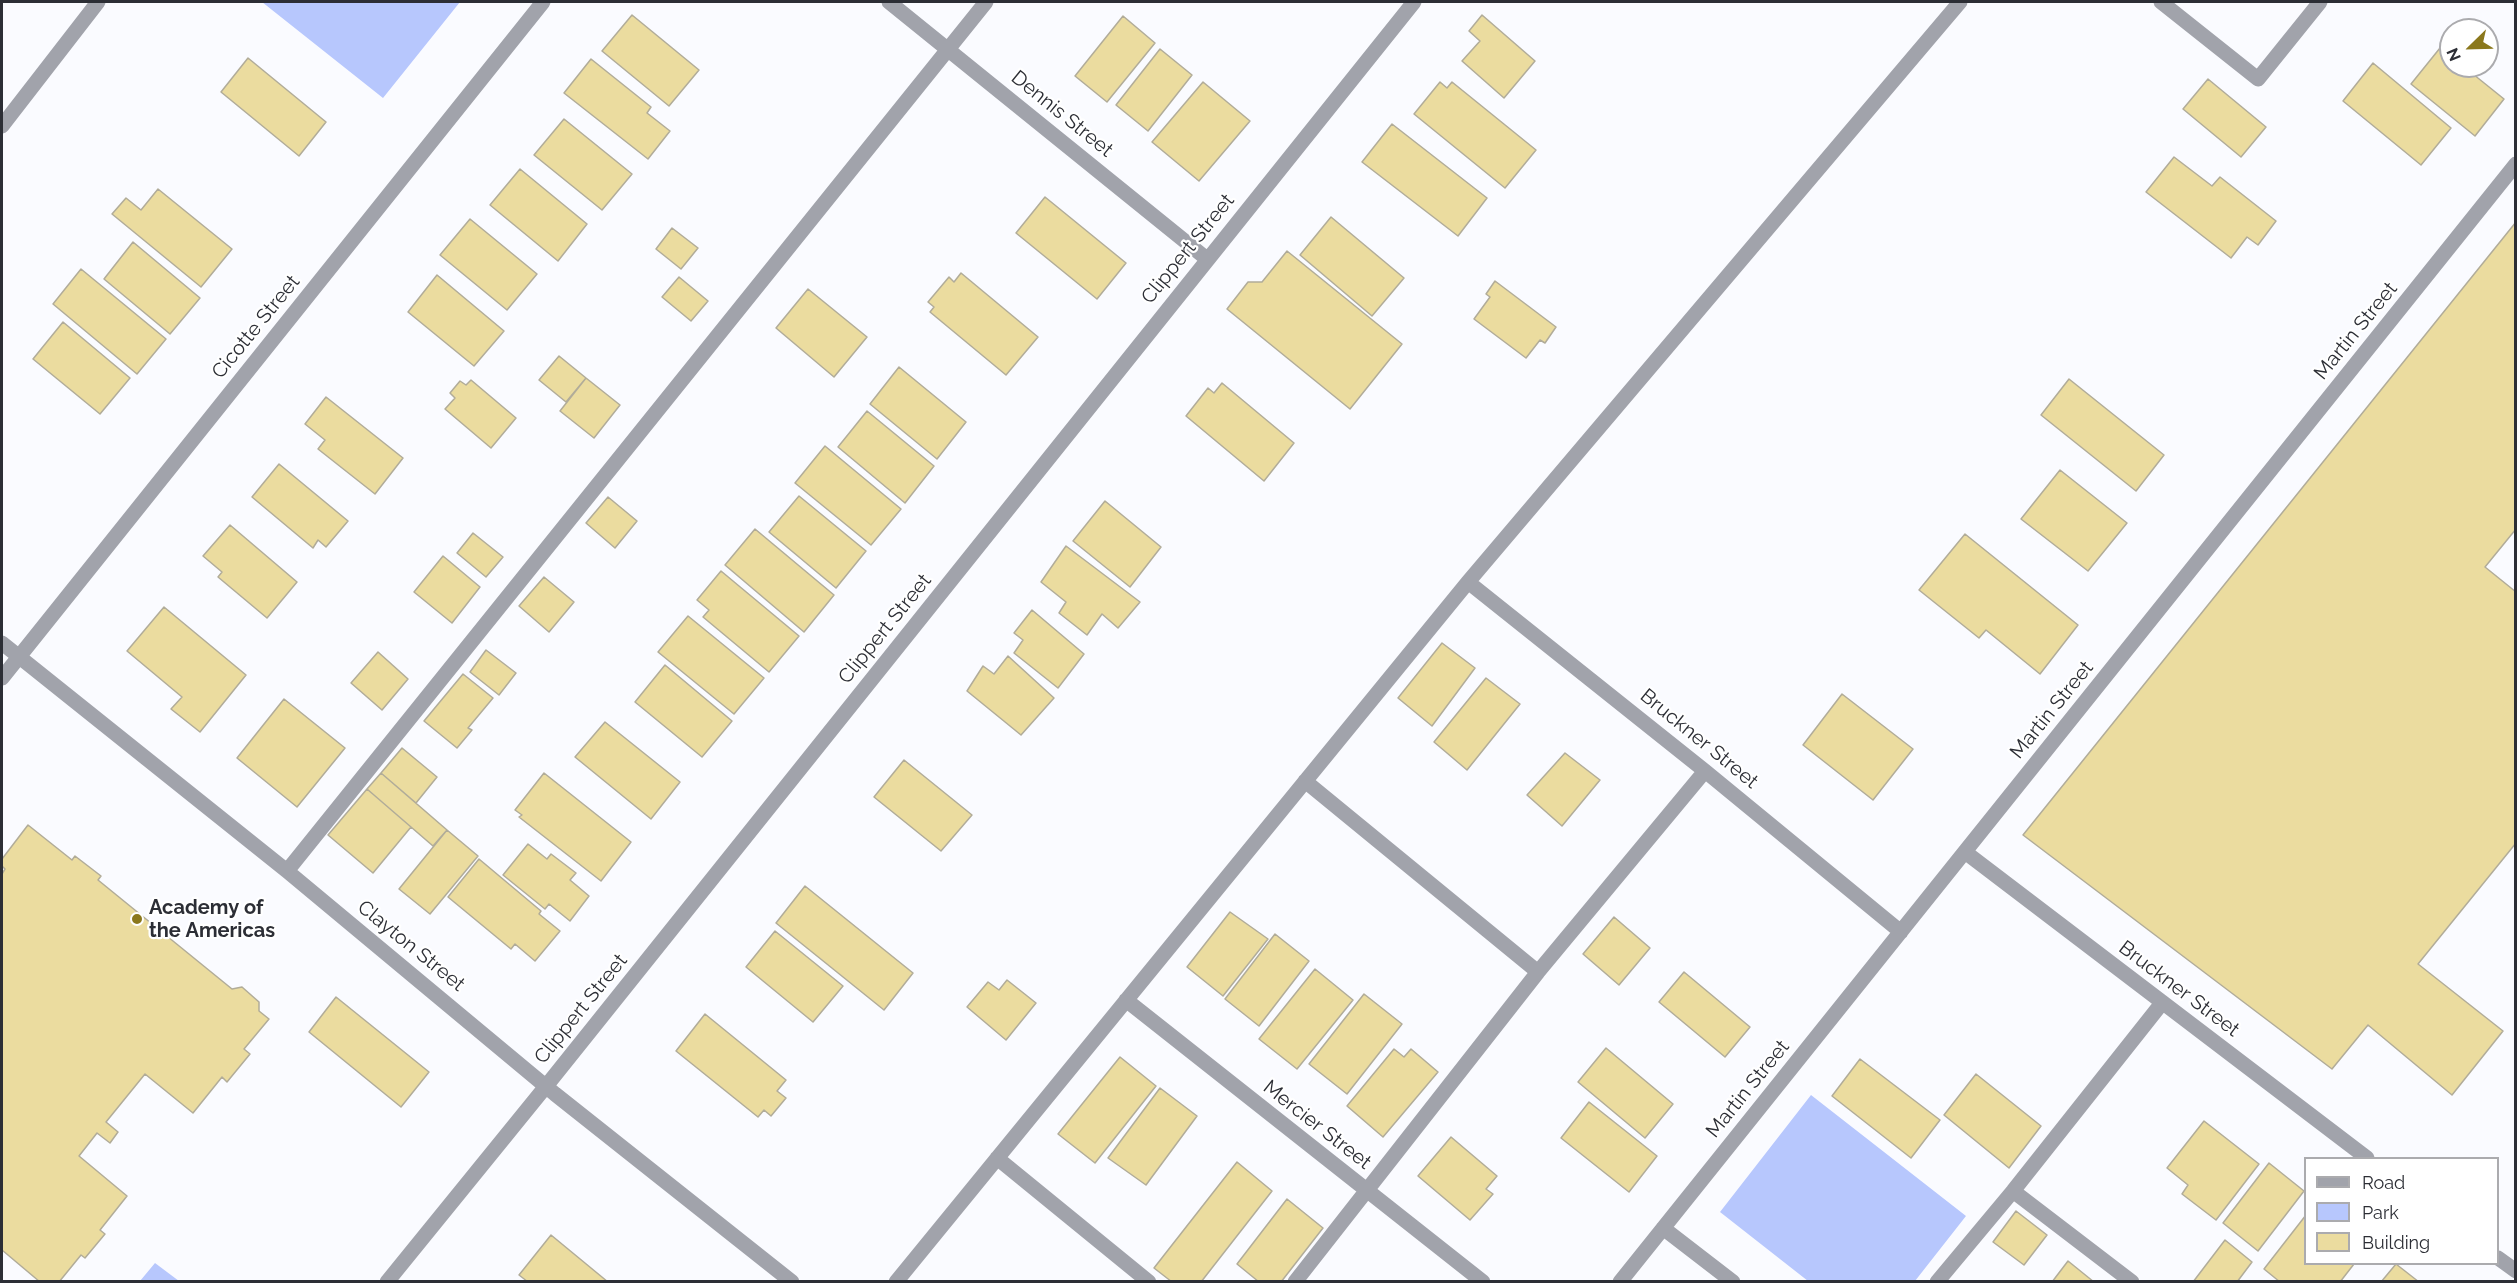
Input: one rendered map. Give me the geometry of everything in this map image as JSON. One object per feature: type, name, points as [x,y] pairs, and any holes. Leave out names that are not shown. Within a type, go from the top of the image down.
[{"type":"street","points":[[2,126],[98,2]]},
{"type":"street","name":"Cicotte Street","points":[[2,678],[543,2]]},
{"type":"street","name":"Dennis Street","points":[[889,2],[1207,259]]},
{"type":"street","points":[[287,871],[986,2]]},
{"type":"street","name":"Clippert Street","points":[[387,1281],[547,1085],[1414,2]]},
{"type":"street","points":[[896,1281],[1468,582],[1960,2]]},
{"type":"street","points":[[2161,2],[2258,79],[2320,2]]},
{"type":"street","name":"Martin Street","points":[[1620,1281],[2516,164]]},
{"type":"street","name":"Bruckner Street","points":[[1468,582],[1705,771],[1901,932]]},
{"type":"street","name":"Clayton Street","points":[[2,643],[792,1281]]},
{"type":"street","points":[[1295,1281],[1538,972],[1705,771]]},
{"type":"street","points":[[1305,781],[1538,972]]},
{"type":"street","name":"Bruckner Street","points":[[1965,852],[2366,1157]]},
{"type":"street","name":"Mercier Street","points":[[1126,1000],[1365,1191],[1483,1281]]},
{"type":"street","points":[[1937,1281],[2013,1191],[2162,1003]]},
{"type":"street","points":[[997,1158],[1149,1281]]},
{"type":"street","points":[[2013,1191],[2132,1281]]},
{"type":"street","points":[[1663,1228],[1733,1281]]},
{"type":"street","points":[[2499,1259],[2516,1271]]},
{"type":"green space","points":[[262,2],[460,2],[383,98]]},
{"type":"green space","points":[[1811,1095],[1966,1216],[1915,1281],[1808,1281],[1720,1212]]},
{"type":"green space","points":[[155,1263],[179,1281],[140,1281]]},
{"type":"building","points":[[632,15],[699,70],[669,106],[602,51]]},
{"type":"building","points":[[1482,15],[1535,61],[1504,98],[1462,61],[1480,41],[1469,31]]},
{"type":"building","points":[[1123,16],[1155,43],[1107,102],[1075,76]]},
{"type":"building","points":[[1160,49],[1192,75],[1148,131],[1116,105]]},
{"type":"building","points":[[2439,49],[2439,78],[2478,78],[2504,99],[2475,136],[2411,84]]},
{"type":"building","points":[[248,58],[326,122],[299,156],[221,92]]},
{"type":"building","points":[[591,59],[651,107],[647,113],[670,131],[648,159],[564,93]]},
{"type":"building","points":[[2373,63],[2451,128],[2421,165],[2343,101]]},
{"type":"building","points":[[2208,79],[2266,127],[2241,157],[2183,109]]},
{"type":"building","points":[[1203,82],[1250,121],[1199,181],[1152,142]]},
{"type":"building","points":[[1440,82],[1447,88],[1452,82],[1536,150],[1505,188],[1414,114]]},
{"type":"building","points":[[564,119],[632,174],[602,210],[534,155]]},
{"type":"building","points":[[1392,124],[1487,198],[1458,236],[1362,162]]},
{"type":"building","points":[[2174,157],[2212,186],[2220,177],[2276,221],[2258,245],[2247,237],[2231,258],[2146,192]]},
{"type":"building","points":[[520,169],[587,224],[558,261],[490,205]]},
{"type":"building","points":[[158,189],[232,249],[201,287],[112,214],[126,198],[141,210]]},
{"type":"building","points":[[1045,197],[1126,263],[1097,299],[1016,233]]},
{"type":"building","points":[[1331,217],[1404,278],[1372,316],[1300,255]]},
{"type":"building","points":[[470,219],[537,274],[507,310],[440,255]]},
{"type":"building","points":[[2516,222],[2516,529],[2485,567],[2516,592],[2516,843],[2418,964],[2503,1031],[2452,1095],[2368,1025],[2332,1069],[2023,835]]},
{"type":"building","points":[[672,228],[698,248],[681,269],[656,249]]},
{"type":"building","points":[[133,242],[200,298],[170,334],[104,279]]},
{"type":"building","points":[[1287,251],[1402,344],[1350,409],[1227,309],[1248,282],[1262,282]]},
{"type":"building","points":[[81,269],[166,339],[137,374],[53,304]]},
{"type":"building","points":[[961,273],[1038,337],[1006,375],[930,312],[934,307],[928,302],[949,277],[954,282]]},
{"type":"building","points":[[437,275],[504,331],[474,366],[408,312]]},
{"type":"building","points":[[679,277],[708,301],[691,321],[662,297]]},
{"type":"building","points":[[1495,281],[1556,327],[1545,343],[1540,340],[1526,358],[1474,319],[1490,297],[1486,294]]},
{"type":"building","points":[[808,289],[867,337],[834,377],[776,328]]},
{"type":"building","points":[[63,322],[130,378],[100,414],[33,359]]},
{"type":"building","points":[[559,356],[586,378],[566,402],[539,380]]},
{"type":"building","points":[[899,367],[966,422],[937,459],[870,404]]},
{"type":"building","points":[[586,378],[620,405],[594,438],[560,411]]},
{"type":"building","points":[[2069,379],[2164,455],[2136,491],[2041,415]]},
{"type":"building","points":[[471,380],[516,418],[491,448],[445,409],[455,398],[450,393],[460,381],[466,385]]},
{"type":"building","points":[[1222,383],[1294,443],[1264,481],[1186,416],[1208,388],[1214,393]]},
{"type":"building","points":[[326,397],[403,458],[375,494],[318,449],[325,440],[305,424]]},
{"type":"building","points":[[867,411],[934,466],[905,503],[838,447]]},
{"type":"building","points":[[825,446],[901,509],[871,545],[795,483]]},
{"type":"building","points":[[279,464],[348,521],[326,547],[318,540],[313,548],[252,497]]},
{"type":"building","points":[[2060,470],[2127,523],[2088,571],[2021,519]]},
{"type":"building","points":[[799,496],[866,551],[836,588],[769,532]]},
{"type":"building","points":[[608,497],[637,521],[615,548],[586,523]]},
{"type":"building","points":[[1105,501],[1161,547],[1130,587],[1073,541]]},
{"type":"building","points":[[230,525],[297,582],[267,618],[218,577],[222,572],[203,556]]},
{"type":"building","points":[[755,529],[834,595],[804,632],[725,565]]},
{"type":"building","points":[[473,533],[503,557],[486,577],[457,553]]},
{"type":"building","points":[[1965,534],[2078,625],[2040,674],[1986,630],[1979,638],[1919,590]]},
{"type":"building","points":[[1066,546],[1140,602],[1118,628],[1102,614],[1087,635],[1059,613],[1066,602],[1041,582]]},
{"type":"building","points":[[443,556],[480,587],[452,623],[414,592]]},
{"type":"building","points":[[721,571],[799,636],[769,672],[703,617],[709,610],[697,600]]},
{"type":"building","points":[[544,577],[574,602],[549,632],[519,606]]},
{"type":"building","points":[[164,607],[246,675],[200,732],[171,709],[182,697],[127,651]]},
{"type":"building","points":[[1032,610],[1084,654],[1058,688],[1014,653],[1023,640],[1014,633]]},
{"type":"building","points":[[688,616],[764,678],[734,714],[658,652]]},
{"type":"building","points":[[1442,643],[1475,668],[1432,726],[1398,698]]},
{"type":"building","points":[[486,650],[516,673],[499,695],[470,672]]},
{"type":"building","points":[[378,652],[408,679],[382,710],[351,683]]},
{"type":"building","points":[[1008,656],[1054,698],[1021,735],[967,691],[983,666],[994,674]]},
{"type":"building","points":[[665,665],[732,721],[702,757],[635,702]]},
{"type":"building","points":[[463,674],[493,698],[468,728],[472,730],[457,748],[424,721]]},
{"type":"building","points":[[1486,678],[1520,704],[1467,770],[1434,742]]},
{"type":"building","points":[[1842,694],[1913,749],[1873,800],[1803,745]]},
{"type":"building","points":[[284,699],[345,748],[297,807],[237,758]]},
{"type":"building","points":[[605,722],[680,782],[651,819],[575,757]]},
{"type":"building","points":[[402,748],[437,777],[416,803],[381,773]]},
{"type":"building","points":[[1565,753],[1600,780],[1562,826],[1527,795]]},
{"type":"building","points":[[904,760],[972,815],[941,851],[874,797]]},
{"type":"building","points":[[381,773],[447,830],[433,846],[367,789]]},
{"type":"building","points":[[544,773],[631,842],[601,881],[519,817],[522,815],[515,810]]},
{"type":"building","points":[[367,789],[411,827],[373,873],[328,835]]},
{"type":"building","points":[[28,825],[72,860],[75,856],[101,876],[98,880],[232,989],[242,987],[259,1002],[259,1011],[269,1019],[244,1049],[250,1054],[227,1082],[222,1077],[193,1113],[145,1074],[106,1122],[118,1132],[110,1143],[97,1133],[79,1156],[127,1196],[100,1230],[105,1234],[85,1258],[81,1255],[59,1282],[40,1282],[2,1250],[2,874],[5,869],[2,866],[2,859]]},
{"type":"building","points":[[447,830],[478,856],[430,914],[399,889]]},
{"type":"building","points":[[528,844],[547,859],[551,854],[576,873],[570,880],[589,896],[570,921],[549,904],[545,909],[503,875]]},
{"type":"building","points":[[479,859],[541,911],[539,914],[560,931],[535,961],[515,944],[511,949],[448,897]]},
{"type":"building","points":[[805,886],[913,973],[884,1010],[776,923]]},
{"type":"building","points":[[1230,912],[1268,939],[1223,996],[1187,967]]},
{"type":"building","points":[[1614,917],[1650,948],[1619,985],[1583,954]]},
{"type":"building","points":[[775,931],[843,986],[813,1022],[746,967]]},
{"type":"building","points":[[1275,934],[1309,961],[1259,1026],[1225,999]]},
{"type":"building","points":[[1315,969],[1353,1000],[1297,1069],[1259,1039]]},
{"type":"building","points":[[1684,972],[1750,1027],[1725,1057],[1659,1002]]},
{"type":"building","points":[[1007,980],[1036,1003],[1006,1040],[967,1007],[988,982],[999,990]]},
{"type":"building","points":[[1364,994],[1402,1024],[1347,1094],[1309,1064]]},
{"type":"building","points":[[336,997],[429,1072],[401,1107],[309,1032]]},
{"type":"building","points":[[705,1014],[786,1080],[777,1091],[786,1098],[771,1116],[764,1110],[758,1117],[676,1051]]},
{"type":"building","points":[[1606,1048],[1673,1104],[1645,1138],[1578,1082]]},
{"type":"building","points":[[1394,1049],[1404,1057],[1411,1049],[1438,1072],[1383,1137],[1347,1106]]},
{"type":"building","points":[[1120,1057],[1156,1086],[1095,1163],[1058,1134]]},
{"type":"building","points":[[1860,1059],[1940,1120],[1911,1158],[1832,1096]]},
{"type":"building","points":[[1976,1074],[2041,1126],[2009,1168],[1944,1115]]},
{"type":"building","points":[[1160,1088],[1197,1116],[1146,1185],[1108,1158]]},
{"type":"building","points":[[1589,1102],[1657,1156],[1629,1192],[1561,1138]]},
{"type":"building","points":[[2204,1121],[2259,1164],[2216,1220],[2182,1194],[2188,1185],[2167,1168]]},
{"type":"building","points":[[1451,1137],[1497,1176],[1486,1189],[1493,1194],[1470,1220],[1418,1176]]},
{"type":"building","points":[[1237,1162],[1272,1191],[1201,1282],[1172,1282],[1154,1268]]},
{"type":"building","points":[[2269,1163],[2304,1191],[2258,1251],[2223,1223]]},
{"type":"building","points":[[1287,1199],[1323,1228],[1281,1282],[1259,1282],[1237,1264]]},
{"type":"building","points":[[2016,1211],[2047,1235],[2024,1265],[1993,1242]]},
{"type":"building","points":[[2304,1218],[2304,1265],[2353,1265],[2340,1282],[2280,1282],[2264,1269]]},
{"type":"building","points":[[551,1235],[608,1282],[528,1282],[519,1275]]},
{"type":"building","points":[[2225,1240],[2252,1262],[2237,1282],[2193,1282]]},
{"type":"building","points":[[2068,1261],[2094,1282],[2052,1282]]},
{"type":"building","points":[[2397,1265],[2419,1282],[2381,1282]]},
{"type":"place","name":"Academy of the Americas","points":[[137,919]]}]
